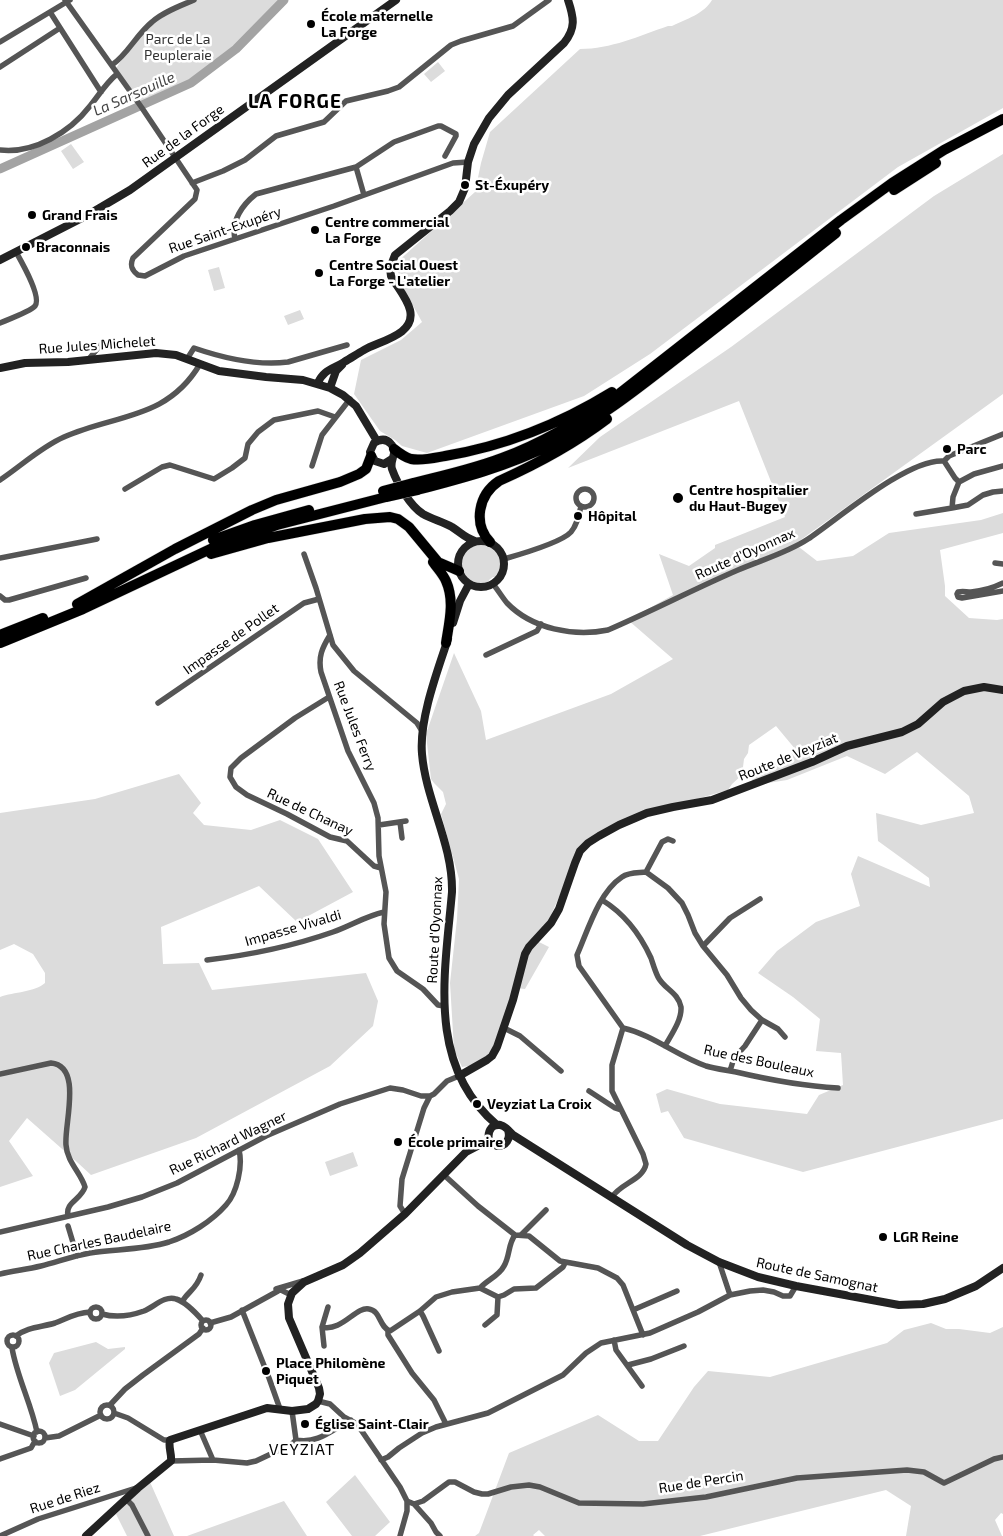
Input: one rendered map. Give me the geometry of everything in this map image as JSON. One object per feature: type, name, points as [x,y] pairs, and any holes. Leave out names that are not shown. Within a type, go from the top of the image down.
[{"type":"highway","points":[[0,643],[69,615],[205,551],[247,535],[484,464],[520,451],[556,434],[605,404],[668,357],[841,220],[892,183],[944,150],[1003,119]]},
{"type":"highway","points":[[415,486],[486,471],[523,458],[582,427],[611,408],[688,350],[896,188],[953,153],[1003,127]]},
{"type":"highway","points":[[490,542],[482,530],[479,515],[484,498],[491,488],[555,453],[594,428],[632,399],[688,350]]},
{"type":"highway","points":[[394,449],[409,458],[424,460],[512,440],[554,424],[577,412],[668,357]]},
{"type":"highway","points":[[77,604],[196,538],[252,510],[276,500],[355,476],[366,469],[371,456]]},
{"type":"highway","points":[[0,635],[77,604],[227,534],[274,519],[385,494]]},
{"type":"highway","points":[[163,571],[221,551],[259,541],[381,518],[394,518],[402,521],[439,563],[459,571]]},
{"type":"highway","points":[[424,546],[446,580],[450,592],[451,609],[446,643]]},
{"type":"main road","name":"Rue de la Forge","points":[[0,260],[112,201],[176,158],[396,0]]},
{"type":"main road","points":[[318,383],[322,374],[363,350],[400,333],[407,327],[410,309],[391,276],[392,261],[400,250],[459,202],[465,188],[468,162],[476,138],[489,118],[508,95],[567,39],[573,26],[573,15],[568,0]]},
{"type":"main road","name":"Rue Jules Michelet","points":[[0,368],[25,363],[68,362],[162,353],[176,355],[230,373],[303,380],[330,388],[350,399],[377,441]]},
{"type":"main road","points":[[330,388],[336,370],[343,363]]},
{"type":"main road","points":[[392,460],[387,463],[375,461],[371,456],[372,445],[384,439],[388,440],[393,446],[393,470],[408,500],[414,507],[422,514],[448,525],[474,542]]},
{"type":"main road","points":[[381,463],[390,474],[403,501],[408,507],[418,516],[452,533],[460,541],[462,550]]},
{"type":"main road","points":[[474,542],[490,542],[503,555],[504,566],[502,573],[493,584],[481,587],[469,584],[464,580],[459,571],[459,556],[462,550],[474,542]]},
{"type":"main road","name":"Route d'Oyonnax","points":[[459,1076],[449,1046],[444,1006],[452,882],[449,857],[423,766],[421,748],[425,714],[460,601],[469,584]]},
{"type":"main road","name":"Route de Veyziat","points":[[504,1028],[525,954],[559,909],[574,862],[580,851],[588,843],[619,826],[647,814],[712,800],[812,762],[847,746],[902,732],[918,724],[943,702],[964,691],[984,687],[1003,690]]},
{"type":"main road","points":[[478,1106],[497,1125],[503,1126],[508,1130],[509,1137],[506,1143],[497,1146],[491,1143],[488,1126],[459,1076],[481,1065],[492,1056],[499,1044],[504,1028]]},
{"type":"main road","points":[[86,1536],[126,1498],[171,1461],[170,1440],[267,1408],[292,1411],[308,1409],[316,1404],[319,1388],[289,1318],[288,1308],[291,1295],[301,1284],[351,1260],[371,1245],[405,1214],[466,1152],[489,1136],[492,1127],[497,1125]]},
{"type":"main road","name":"Route de Samognat","points":[[508,1130],[669,1234],[719,1262],[758,1277],[900,1305],[946,1300],[976,1286],[1003,1268]]},
{"type":"main road","name":"Route de Samognat","points":[[506,1143],[532,1146]]},
{"type":"street","points":[[112,66],[120,60],[152,22],[163,14],[194,0]]},
{"type":"street","points":[[0,42],[67,1],[192,183],[245,160],[276,136],[324,122],[346,101],[399,87],[451,45],[513,26],[550,0]]},
{"type":"street","points":[[50,12],[101,92]]},
{"type":"street","points":[[0,67],[60,28]]},
{"type":"street","points":[[0,150],[18,150],[31,147],[41,144],[61,132],[80,117],[106,84],[118,74]]},
{"type":"street","points":[[235,239],[234,227],[236,220],[245,205],[256,194],[356,167],[394,142],[438,126],[456,134],[445,156]]},
{"type":"street","name":"Rue Saint-Exupéry","points":[[192,183],[197,190],[196,197],[133,258],[131,266],[134,272],[140,276],[145,276],[184,256],[453,163],[468,162]]},
{"type":"street","points":[[356,167],[364,195]]},
{"type":"street","points":[[0,323],[32,308],[36,302],[30,281],[16,252]]},
{"type":"street","points":[[88,360],[103,342]]},
{"type":"street","points":[[187,359],[194,348],[220,357],[278,363],[288,362],[347,345]]},
{"type":"street","points":[[0,480],[60,439],[153,408],[183,386],[200,364]]},
{"type":"street","points":[[312,466],[322,436],[350,399]]},
{"type":"street","points":[[125,488],[162,467],[170,466],[214,479],[245,458],[248,444],[258,432],[274,420],[318,411],[335,417]]},
{"type":"street","name":"Route d'Oyonnax","points":[[493,584],[514,610],[541,624],[569,632],[608,630],[739,569],[806,541],[880,488],[903,474],[935,460],[944,461],[949,456],[1003,434]]},
{"type":"street","points":[[944,461],[955,478],[960,482]]},
{"type":"street","points":[[952,508],[953,496],[960,482],[974,474],[1003,466]]},
{"type":"street","points":[[916,514],[968,505],[983,495],[1003,491]]},
{"type":"street","points":[[504,559],[566,537],[577,522],[581,506]]},
{"type":"street","points":[[0,558],[97,539]]},
{"type":"street","points":[[304,554],[333,645],[354,671],[416,722],[422,731]]},
{"type":"street","points":[[995,563],[1003,564]]},
{"type":"street","points":[[0,596],[5,600],[9,600],[86,578]]},
{"type":"street","points":[[1003,583],[988,589],[969,592],[963,590],[957,594],[958,598],[962,598],[1003,591]]},
{"type":"street","name":"Impasse de Pollet","points":[[158,703],[304,603],[319,599]]},
{"type":"street","points":[[486,655],[537,631],[541,624]]},
{"type":"street","name":"Rue Jules Ferry","points":[[330,635],[323,646],[319,662],[329,697],[352,761],[374,802],[379,825],[378,845],[386,892],[384,912],[387,951],[393,966],[423,989],[438,1005],[444,1006]]},
{"type":"street","name":"Rue de Chanay","points":[[329,697],[295,718],[240,758],[231,768],[230,777],[236,787],[247,795],[288,814],[330,837],[347,841],[377,868],[381,868]]},
{"type":"street","points":[[416,722],[425,714]]},
{"type":"street","points":[[379,825],[403,822],[402,838]]},
{"type":"street","points":[[646,872],[662,842],[668,839],[673,841]]},
{"type":"street","points":[[612,1197],[624,1185],[638,1177],[646,1167],[645,1158],[612,1091],[611,1082],[614,1060],[623,1028],[579,966],[577,960],[577,955],[609,888],[623,876],[630,873],[646,872],[668,888],[682,903],[703,946],[727,975],[741,998],[762,1020],[778,1029],[784,1037]]},
{"type":"street","points":[[703,946],[730,918],[760,899]]},
{"type":"street","points":[[602,900],[613,907],[635,930],[650,957],[657,976],[678,998],[680,1017],[665,1046]]},
{"type":"street","name":"Impasse Vivaldi","points":[[207,960],[243,955],[290,944],[333,932],[384,912]]},
{"type":"street","points":[[730,1071],[734,1058],[745,1046],[762,1020]]},
{"type":"street","points":[[504,1028],[520,1036],[560,1071]]},
{"type":"street","name":"Rue des Bouleaux","points":[[623,1028],[634,1030],[706,1066],[810,1086],[838,1088]]},
{"type":"street","points":[[0,1074],[51,1063],[56,1063],[65,1070],[70,1096],[66,1145],[70,1161],[85,1187],[82,1195],[68,1207],[68,1216]]},
{"type":"street","points":[[405,1214],[400,1204],[402,1179],[424,1108],[430,1096],[447,1081],[459,1076]]},
{"type":"street","name":"Rue Richard Wagner","points":[[0,1232],[108,1207],[159,1190],[177,1183],[272,1133],[326,1110],[384,1089],[397,1088],[421,1096],[430,1096]]},
{"type":"street","points":[[589,1091],[614,1108],[622,1110]]},
{"type":"street","name":"Rue Charles Baudelaire","points":[[0,1274],[90,1253],[138,1248],[168,1242],[184,1236],[210,1219],[227,1204],[240,1173],[240,1150]]},
{"type":"street","points":[[444,1175],[478,1206],[518,1235],[529,1236],[556,1259],[565,1263],[598,1268],[617,1278],[623,1285],[643,1335]]},
{"type":"street","points":[[480,1288],[500,1272],[504,1266],[512,1239],[546,1210]]},
{"type":"street","points":[[68,1226],[77,1256]]},
{"type":"street","points":[[719,1262],[730,1295]]},
{"type":"street","points":[[498,1297],[514,1289],[536,1288],[563,1267],[565,1263]]},
{"type":"street","points":[[182,1302],[197,1286],[201,1275]]},
{"type":"street","points":[[101,1415],[59,1436],[45,1438],[42,1443],[38,1443],[26,1392],[15,1366],[12,1348],[8,1346],[6,1340],[9,1336],[16,1336],[27,1330],[55,1322],[73,1314],[90,1312],[90,1316],[95,1319],[100,1318],[102,1314],[108,1316],[130,1316],[164,1299],[174,1298],[182,1302],[203,1321],[206,1320],[210,1323],[227,1319],[282,1287],[308,1280]]},
{"type":"street","points":[[381,1460],[417,1436],[446,1424],[488,1413],[564,1376],[591,1348],[601,1343],[643,1335],[698,1312],[730,1295],[750,1290],[763,1290],[783,1296],[790,1296],[796,1286]]},
{"type":"street","points":[[322,1327],[329,1328],[341,1324],[364,1308],[376,1312],[382,1326],[388,1330],[395,1329],[436,1297],[452,1292],[480,1288],[498,1297]]},
{"type":"street","points":[[271,1294],[280,1290],[291,1295]]},
{"type":"street","points":[[633,1310],[677,1291]]},
{"type":"street","points":[[485,1325],[497,1315],[498,1297]]},
{"type":"street","points":[[324,1346],[322,1327],[328,1307]]},
{"type":"street","points":[[242,1310],[280,1409]]},
{"type":"street","points":[[420,1311],[438,1351]]},
{"type":"street","points":[[101,1415],[102,1407],[110,1406],[131,1384],[199,1334],[203,1328],[201,1324],[203,1321]]},
{"type":"street","points":[[203,1328],[208,1329],[210,1323]]},
{"type":"street","points":[[388,1330],[388,1335],[412,1373],[434,1400],[446,1424]]},
{"type":"street","points":[[12,1348],[19,1342],[16,1336]]},
{"type":"street","points":[[614,1340],[616,1350],[642,1386]]},
{"type":"street","points":[[628,1366],[684,1346]]},
{"type":"street","points":[[318,1401],[330,1404],[344,1417],[357,1424],[400,1487],[407,1501],[407,1511],[400,1536]]},
{"type":"street","points":[[110,1406],[113,1408],[114,1414]]},
{"type":"street","points":[[292,1411],[296,1440]]},
{"type":"street","points":[[101,1415],[107,1418],[114,1414]]},
{"type":"street","points":[[114,1414],[128,1418],[164,1440],[170,1440]]},
{"type":"street","points":[[296,1440],[316,1440],[351,1420]]},
{"type":"street","points":[[0,1424],[35,1436],[43,1433],[45,1438]]},
{"type":"street","points":[[200,1430],[213,1460]]},
{"type":"street","points":[[0,1460],[31,1448],[35,1436]]},
{"type":"street","points":[[171,1461],[213,1460],[247,1463],[256,1461],[292,1444],[296,1440]]},
{"type":"street","name":"Rue de Percin","points":[[414,1504],[423,1501],[449,1482],[455,1482],[482,1494],[529,1485],[540,1487],[580,1503],[643,1504],[706,1497],[797,1478],[898,1470],[918,1470],[944,1483],[994,1459],[1003,1457]]},
{"type":"street","name":"Rue de Riez","points":[[0,1536],[38,1519],[138,1488]]},
{"type":"street","points":[[126,1498],[132,1505],[148,1536]]},
{"type":"street","points":[[407,1501],[414,1504],[440,1536]]},
{"type":"green space","name":"Parc de La Peupleraie","points":[[194,0],[278,0],[281,4],[236,49],[191,83],[168,94],[138,103],[115,70],[128,50],[152,22]]},
{"type":"green space","points":[[712,0],[1003,0],[1003,108],[898,167],[650,354],[584,396],[427,453],[402,446],[380,431],[354,394],[361,360],[401,340],[422,322],[401,284],[396,263],[475,192],[490,132],[580,49],[603,47],[672,26],[700,13]]},
{"type":"green space","points":[[438,62],[445,71],[431,82],[424,74]]},
{"type":"green space","points":[[71,144],[84,162],[73,169],[61,151]]},
{"type":"green space","points":[[1003,154],[1003,394],[795,544],[817,561],[853,556],[889,533],[981,520],[1003,513],[1003,533],[940,550],[945,596],[969,618],[1003,619],[1003,1119],[803,1172],[684,1138],[668,1111],[661,1113],[656,1094],[667,1089],[720,1104],[807,1114],[819,1095],[843,1085],[841,1053],[816,1051],[820,1019],[793,997],[758,973],[777,951],[816,922],[860,906],[851,874],[858,856],[930,887],[929,878],[878,841],[876,813],[921,825],[974,813],[969,796],[917,752],[885,774],[847,756],[787,780],[749,786],[754,776],[796,750],[776,726],[749,745],[748,753],[744,759],[742,775],[728,790],[690,801],[648,809],[583,843],[539,942],[549,947],[525,989],[515,988],[496,1045],[475,1065],[462,1067],[454,1049],[450,983],[459,879],[441,814],[446,804],[443,792],[431,779],[426,734],[454,653],[481,711],[486,740],[611,694],[673,659],[628,620],[673,595],[659,554],[689,566],[715,548],[715,545],[785,517],[739,401],[568,468],[600,437],[731,347],[934,196]]},
{"type":"green space","points":[[219,267],[225,288],[214,291],[208,270]]},
{"type":"green space","points":[[300,310],[304,319],[288,325],[284,316]]},
{"type":"green space","points":[[476,544],[490,546],[495,550],[500,559],[501,565],[496,578],[493,577],[489,580],[488,584],[471,580],[462,569],[461,562],[463,556],[468,549]]},
{"type":"green space","points":[[179,774],[201,803],[193,813],[204,825],[251,830],[280,820],[318,839],[353,892],[297,922],[259,886],[161,927],[163,964],[199,963],[212,990],[366,973],[378,1001],[373,1026],[330,1066],[196,1138],[91,1175],[27,1118],[9,1141],[33,1176],[0,1187],[0,997],[41,986],[45,983],[45,973],[33,954],[14,944],[0,950],[0,813],[95,799]]},
{"type":"green space","points":[[353,1152],[358,1166],[330,1176],[325,1162]]},
{"type":"green space","points":[[931,1323],[946,1329],[990,1333],[1003,1327],[1003,1514],[1001,1513],[995,1520],[1002,1536],[906,1536],[911,1506],[886,1490],[700,1536],[545,1536],[539,1530],[534,1536],[475,1536],[479,1533],[509,1453],[598,1415],[639,1441],[658,1441],[694,1387],[708,1371],[770,1377],[887,1343],[904,1330]]},
{"type":"green space","points":[[96,1342],[108,1349],[125,1347],[125,1349],[75,1390],[60,1396],[49,1363],[54,1353]]},
{"type":"green space","points":[[355,1475],[390,1522],[375,1536],[352,1536],[326,1502]]},
{"type":"green space","points":[[150,1482],[174,1536],[127,1536],[116,1514]]},
{"type":"green space","points":[[284,1501],[307,1536],[187,1536]]},
{"type":"waterway","name":"La Sarsouille","points":[[0,169],[191,83],[236,49],[284,0]]},
{"type":"place","name":"École maternelle La Forge","points":[[311,24]]},
{"type":"place","name":"St-Éxupéry","points":[[465,185]]},
{"type":"place","name":"Grand Frais","points":[[32,215]]},
{"type":"place","name":"Centre commercial La Forge","points":[[315,230]]},
{"type":"place","name":"Braconnais","points":[[26,247]]},
{"type":"place","name":"Centre Social Ouest La Forge - L'atelier","points":[[319,273]]},
{"type":"place","name":"Parc","points":[[947,449]]},
{"type":"place","name":"Centre hospitalier du Haut-Bugey","points":[[678,498]]},
{"type":"place","name":"Hôpital","points":[[578,516]]},
{"type":"place","name":"Veyziat La Croix","points":[[477,1104]]},
{"type":"place","name":"École primaire","points":[[398,1142]]},
{"type":"place","name":"LGR Reine","points":[[883,1237]]},
{"type":"place","name":"Place Philomène Piquet","points":[[266,1371]]},
{"type":"place","name":"Église Saint-Clair","points":[[305,1424]]},
{"type":"district","name":"LA FORGE","points":[[295,102]]},
{"type":"district","name":"VEYZIAT","points":[[302,1450]]}]
